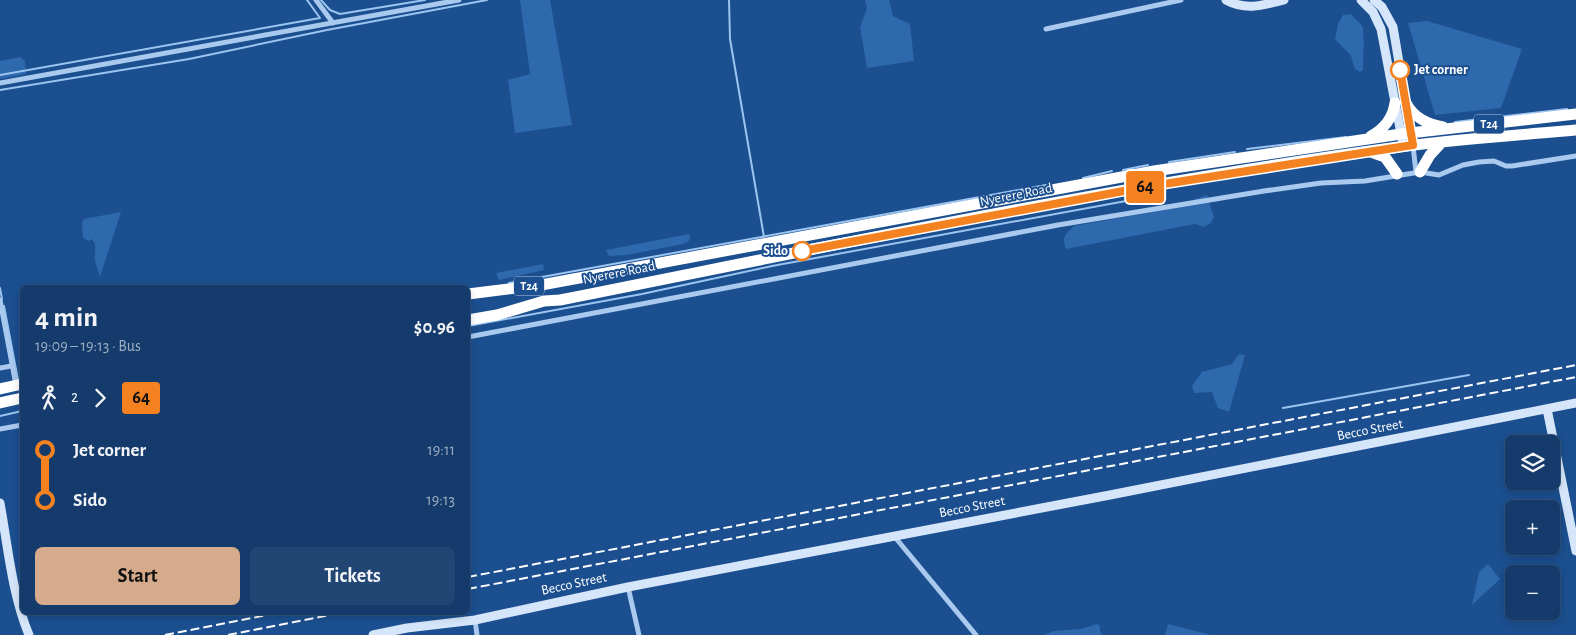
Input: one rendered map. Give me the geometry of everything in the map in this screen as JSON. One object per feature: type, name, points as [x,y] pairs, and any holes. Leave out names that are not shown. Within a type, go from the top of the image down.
[{"type":"highway","points":[[1362,139],[1374,135],[1385,125],[1401,103],[1422,121],[1454,128]]},
{"type":"highway","name":"Nyerere Road","points":[[470,294],[540,285],[1120,177],[1362,139],[1576,114]]},
{"type":"highway","name":"Nyerere Road","points":[[470,320],[497,315],[544,301],[560,300],[753,260],[1145,187],[1369,152],[1576,130]]},
{"type":"highway","points":[[1418,172],[1441,143]]},
{"type":"highway","points":[[1369,152],[1385,156],[1397,174]]},
{"type":"highway","points":[[0,389],[19,385]]},
{"type":"highway","points":[[0,403],[20,398]]},
{"type":"street","points":[[316,0],[333,23]]},
{"type":"street","points":[[0,83],[459,0]]},
{"type":"street","points":[[1046,29],[1180,0]]},
{"type":"street","points":[[1226,0],[1246,7],[1284,0]]},
{"type":"street","points":[[1361,0],[1373,12],[1381,29],[1401,103]]},
{"type":"street","points":[[1374,0],[1382,7],[1393,27],[1406,133],[1406,149],[1418,172]]},
{"type":"street","points":[[470,337],[1058,225],[1264,191],[1321,183],[1366,181],[1397,174],[1418,172],[1439,175],[1463,164],[1479,162],[1494,161],[1506,166],[1512,166],[1576,156]]},
{"type":"street","points":[[0,300],[11,366],[19,385]]},
{"type":"street","points":[[0,368],[11,366]]},
{"type":"street","name":"Becco Street","points":[[373,635],[406,628],[474,620],[628,587],[1576,403]]},
{"type":"street","points":[[1547,409],[1576,551]]},
{"type":"street","points":[[0,429],[20,425]]},
{"type":"street","points":[[0,503],[20,610]]},
{"type":"street","points":[[894,536],[976,635]]},
{"type":"street","points":[[628,587],[639,635]]},
{"type":"street","points":[[22,615],[29,635]]},
{"type":"street","points":[[474,620],[477,635]]},
{"type":"shaded area","points":[[520,0],[550,0],[572,125],[515,133],[508,80],[530,74]]},
{"type":"shaded area","points":[[865,0],[889,0],[893,16],[910,24],[914,61],[867,68],[860,27],[867,8]]},
{"type":"shaded area","points":[[1351,14],[1363,28],[1363,70],[1360,72],[1355,69],[1351,56],[1335,39],[1338,24],[1343,15]]},
{"type":"shaded area","points":[[1427,21],[1522,49],[1501,108],[1435,115],[1408,23]]},
{"type":"shaded area","points":[[20,57],[25,61],[26,74],[0,79],[0,61]]},
{"type":"shaded area","points":[[1207,195],[1214,217],[1211,223],[1204,227],[1195,224],[1066,249],[1064,238],[1074,226],[1187,206],[1195,199]]},
{"type":"shaded area","points":[[121,212],[100,277],[95,260],[95,245],[92,239],[89,241],[83,238],[82,222],[84,219]]},
{"type":"shaded area","points":[[689,234],[689,241],[683,244],[627,255],[609,256],[606,250]]},
{"type":"shaded area","points":[[543,264],[544,270],[499,280],[496,273]]},
{"type":"shaded area","points":[[1239,354],[1245,355],[1229,412],[1218,408],[1212,392],[1194,393],[1192,386],[1202,372],[1232,364]]},
{"type":"shaded area","points":[[1488,564],[1500,579],[1472,605],[1479,572]]},
{"type":"shaded area","points":[[1097,624],[1100,626],[1102,635],[1044,635],[1054,631],[1081,629]]},
{"type":"shaded area","points":[[1168,624],[1211,635],[1165,635]]},
{"type":"waterway","points":[[0,75],[320,18],[307,0]]},
{"type":"waterway","points":[[321,0],[330,10],[340,14],[425,0]]},
{"type":"waterway","points":[[0,90],[189,59],[327,30],[487,0]]},
{"type":"waterway","points":[[729,0],[730,39],[764,237]]},
{"type":"waterway","points":[[1455,122],[1567,109]]},
{"type":"waterway","points":[[1247,149],[1346,137]]},
{"type":"waterway","points":[[1169,162],[1235,152]]},
{"type":"waterway","points":[[1123,170],[1148,165]]},
{"type":"waterway","points":[[1083,178],[1112,171]]},
{"type":"waterway","points":[[509,283],[1046,185]]},
{"type":"waterway","points":[[470,326],[642,294],[772,266],[1164,194]]},
{"type":"waterway","points":[[0,288],[2,299]]},
{"type":"waterway","points":[[4,306],[18,380]]},
{"type":"waterway","points":[[1283,408],[1469,375]]},
{"type":"waterway","points":[[0,416],[20,411]]},
{"type":"railway","points":[[470,577],[1576,365]]},
{"type":"railway","points":[[470,589],[1576,377]]},
{"type":"railway","points":[[165,635],[268,615]]},
{"type":"railway","points":[[228,635],[330,615]]},
{"type":"bus line","name":"64","points":[[802,251],[1145,187],[1413,145],[1400,70]]},
{"type":"place","name":"Jet corner","points":[[1400,70]]},
{"type":"place","name":"Sido","points":[[802,251]]}]
